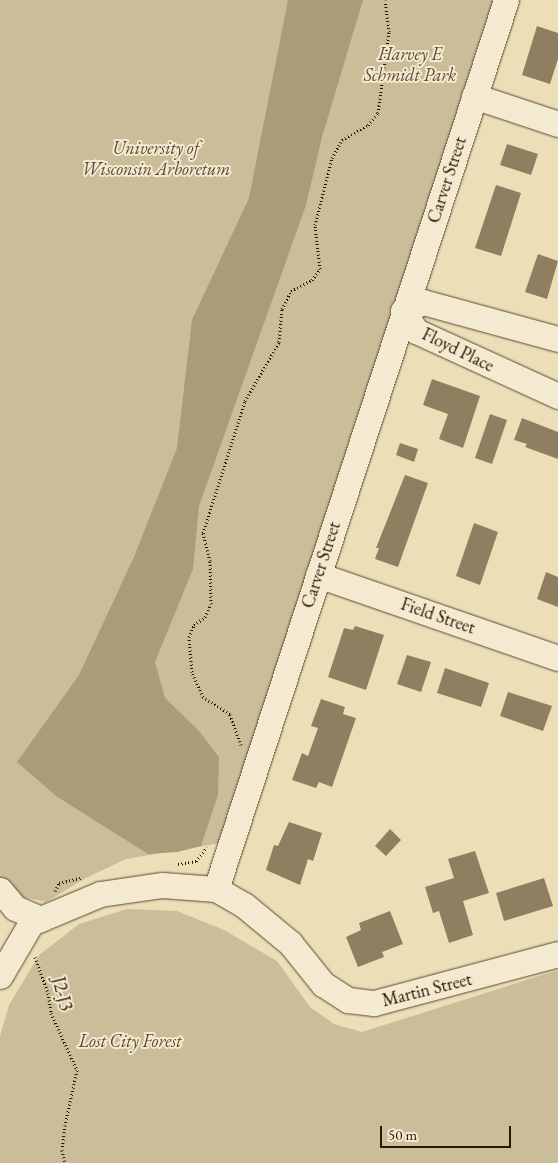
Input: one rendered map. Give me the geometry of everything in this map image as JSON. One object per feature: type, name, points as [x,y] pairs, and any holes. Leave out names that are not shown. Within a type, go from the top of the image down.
[{"type":"street","name":"Carver Street","points":[[216,889],[232,848],[318,574],[506,0]]},
{"type":"street","points":[[474,96],[558,124]]},
{"type":"street","name":"Floyd Place","points":[[558,339],[423,302],[403,311],[416,331],[558,396]]},
{"type":"street","name":"Field Street","points":[[318,574],[558,658]]},
{"type":"street","points":[[0,976],[31,923],[100,894],[162,884],[216,889]]},
{"type":"street","name":"Martin Street","points":[[216,889],[271,924],[323,984],[348,1000],[374,1004],[558,954]]},
{"type":"street","points":[[0,890],[15,908],[40,919]]},
{"type":"path","points":[[241,754],[230,714],[203,697],[192,672],[188,637],[194,625],[205,617],[211,604],[210,561],[203,533],[245,401],[279,342],[282,309],[291,291],[312,280],[320,269],[314,225],[332,158],[342,140],[368,125],[378,113],[389,32],[385,0]]},
{"type":"path","points":[[173,865],[196,861],[212,838]]},
{"type":"path","points":[[40,919],[59,883],[85,877]]},
{"type":"path","name":"J2-J3","points":[[32,952],[41,966],[51,1013],[77,1070],[65,1125],[62,1150],[65,1163]]},
{"type":"green space","name":"University of Wisconsin Arboretum","points":[[0,0],[497,0],[220,843],[126,859],[86,878],[46,902],[13,895],[0,878]]},
{"type":"green space","name":"Lost City Forest","points":[[127,909],[177,911],[224,930],[277,961],[310,1007],[334,1024],[362,1032],[558,970],[558,1163],[0,1163],[0,1036],[9,1005],[39,955],[79,924]]},
{"type":"shaded area","points":[[288,0],[363,0],[322,137],[306,205],[199,506],[193,569],[155,662],[165,698],[199,731],[219,757],[218,795],[201,846],[177,852],[148,854],[56,796],[17,762],[79,675],[134,557],[177,448],[192,320],[249,198]]},
{"type":"building","points":[[537,26],[558,33],[558,59],[550,84],[522,75]]},
{"type":"building","points":[[507,144],[538,154],[531,175],[500,165]]},
{"type":"building","points":[[496,185],[521,193],[501,256],[475,248]]},
{"type":"building","points":[[538,254],[558,261],[547,299],[525,292]]},
{"type":"building","points":[[432,379],[480,396],[463,448],[439,439],[448,414],[423,405]]},
{"type":"building","points":[[490,414],[507,420],[492,464],[475,458]]},
{"type":"building","points":[[522,418],[558,432],[558,459],[525,447],[527,444],[514,440]]},
{"type":"building","points":[[400,443],[418,449],[414,462],[396,455]]},
{"type":"building","points":[[405,475],[428,483],[398,567],[375,559],[379,548],[376,548]]},
{"type":"building","points":[[474,523],[498,532],[480,585],[456,576]]},
{"type":"building","points":[[546,572],[558,577],[558,607],[537,599]]},
{"type":"building","points":[[355,626],[384,635],[366,690],[328,677],[344,628],[353,630]]},
{"type":"building","points":[[407,655],[431,662],[421,692],[397,684]]},
{"type":"building","points":[[445,668],[489,683],[481,707],[437,693]]},
{"type":"building","points":[[508,692],[552,706],[543,731],[500,716]]},
{"type":"building","points":[[321,699],[345,707],[343,714],[356,718],[332,787],[319,782],[316,788],[292,780],[302,753],[308,756],[318,728],[311,726]]},
{"type":"building","points":[[289,822],[322,833],[313,861],[308,859],[300,885],[266,870],[274,845],[278,846]]},
{"type":"building","points":[[390,829],[401,840],[386,856],[375,846]]},
{"type":"building","points":[[475,851],[489,893],[463,901],[473,935],[449,943],[439,911],[433,913],[425,887],[454,878],[448,859]]},
{"type":"building","points":[[544,878],[553,906],[504,921],[496,893]]},
{"type":"building","points":[[390,911],[403,944],[382,952],[384,957],[358,967],[346,937],[361,930],[359,923]]},
{"type":"park label","name":"Harvey E Schmidt Park","points":[[410,65]]}]
